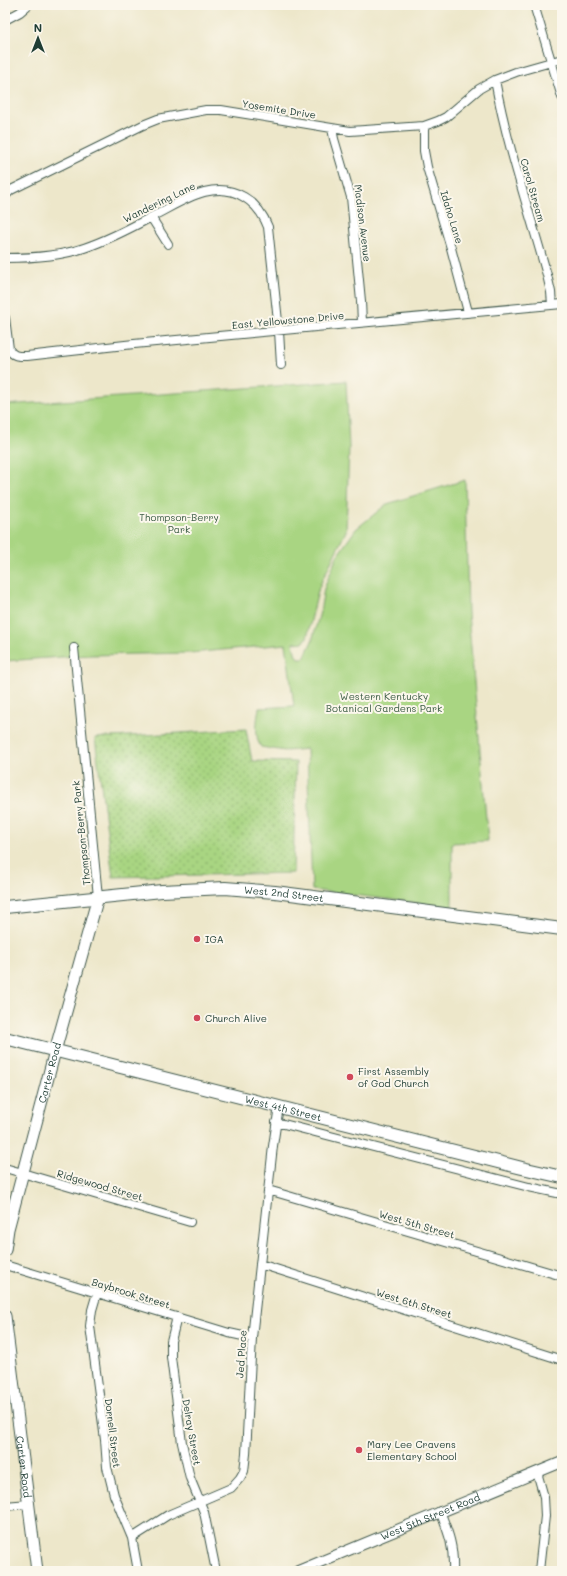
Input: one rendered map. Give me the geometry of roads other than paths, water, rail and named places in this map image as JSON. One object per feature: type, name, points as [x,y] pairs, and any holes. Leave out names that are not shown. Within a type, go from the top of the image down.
[{"type":"main road","name":"West 2nd Street","points":[[5,907],[190,888],[241,888],[562,929]]},
{"type":"main road","name":"Carter Road","points":[[5,1250],[8,1229],[55,1051],[98,897]]},
{"type":"main road","name":"West 4th Street","points":[[5,1038],[562,1177]]},
{"type":"main road","name":"Carter Road","points":[[5,1316],[37,1571]]},
{"type":"street","points":[[5,20],[20,12],[28,5]]},
{"type":"street","points":[[534,5],[562,97]]},
{"type":"street","name":"Yosemite Drive","points":[[5,196],[11,190],[158,119],[206,110],[221,110],[359,131],[424,126],[446,117],[480,89],[495,80],[562,59]]},
{"type":"street","name":"Carol Stream","points":[[495,80],[501,114],[547,275],[552,305]]},
{"type":"street","name":"Idaho Lane","points":[[424,126],[424,151],[427,166],[468,312]]},
{"type":"street","name":"Madison Avenue","points":[[332,128],[351,197],[361,293],[362,322]]},
{"type":"street","name":"Wandering Lane","points":[[5,258],[74,251],[103,240],[188,197],[214,190],[223,190],[236,193],[255,205],[265,219],[270,235],[281,365]]},
{"type":"street","points":[[151,217],[168,244]]},
{"type":"street","name":"East Yellowstone Drive","points":[[5,318],[9,349],[11,353],[27,356],[134,344],[562,304]]},
{"type":"street","name":"Thompson-Berry Park","points":[[74,648],[98,897]]},
{"type":"street","name":"Jed Place","points":[[132,1538],[168,1515],[231,1488],[244,1471],[252,1338],[268,1190],[279,1106]]},
{"type":"street","name":"West 4th Street","points":[[276,1122],[529,1187],[562,1194]]},
{"type":"street","name":"Ridgewood Street","points":[[5,1168],[190,1222]]},
{"type":"street","name":"West 5th Street","points":[[268,1190],[562,1276]]},
{"type":"street","name":"West 6th Street","points":[[260,1264],[562,1360]]},
{"type":"street","name":"Baybrook Street","points":[[5,1265],[229,1333],[252,1338]]},
{"type":"street","name":"Dornell Street","points":[[97,1293],[92,1310],[90,1326],[105,1440],[107,1467],[114,1495],[132,1538],[138,1571]]},
{"type":"street","name":"Delray Street","points":[[177,1317],[171,1341],[171,1357],[185,1460],[190,1478],[204,1512],[216,1571]]},
{"type":"street","name":"West 5th Street Road","points":[[298,1571],[312,1568],[440,1511],[562,1462]]},
{"type":"street","points":[[537,1472],[544,1497],[545,1516],[538,1571]]},
{"type":"street","points":[[5,1506],[28,1504]]},
{"type":"street","points":[[440,1511],[451,1538],[453,1557],[452,1571]]},
{"type":"place","name":"IGA","points":[[197,939]]},
{"type":"place","name":"Church Alive","points":[[197,1018]]},
{"type":"place","name":"First Assembly of God Church","points":[[350,1077]]},
{"type":"place","name":"Mary Lee Cravens Elementary School","points":[[359,1450]]},
{"type":"park label","name":"Western Kentucky Botanical Gardens Park","points":[[384,702]]}]
